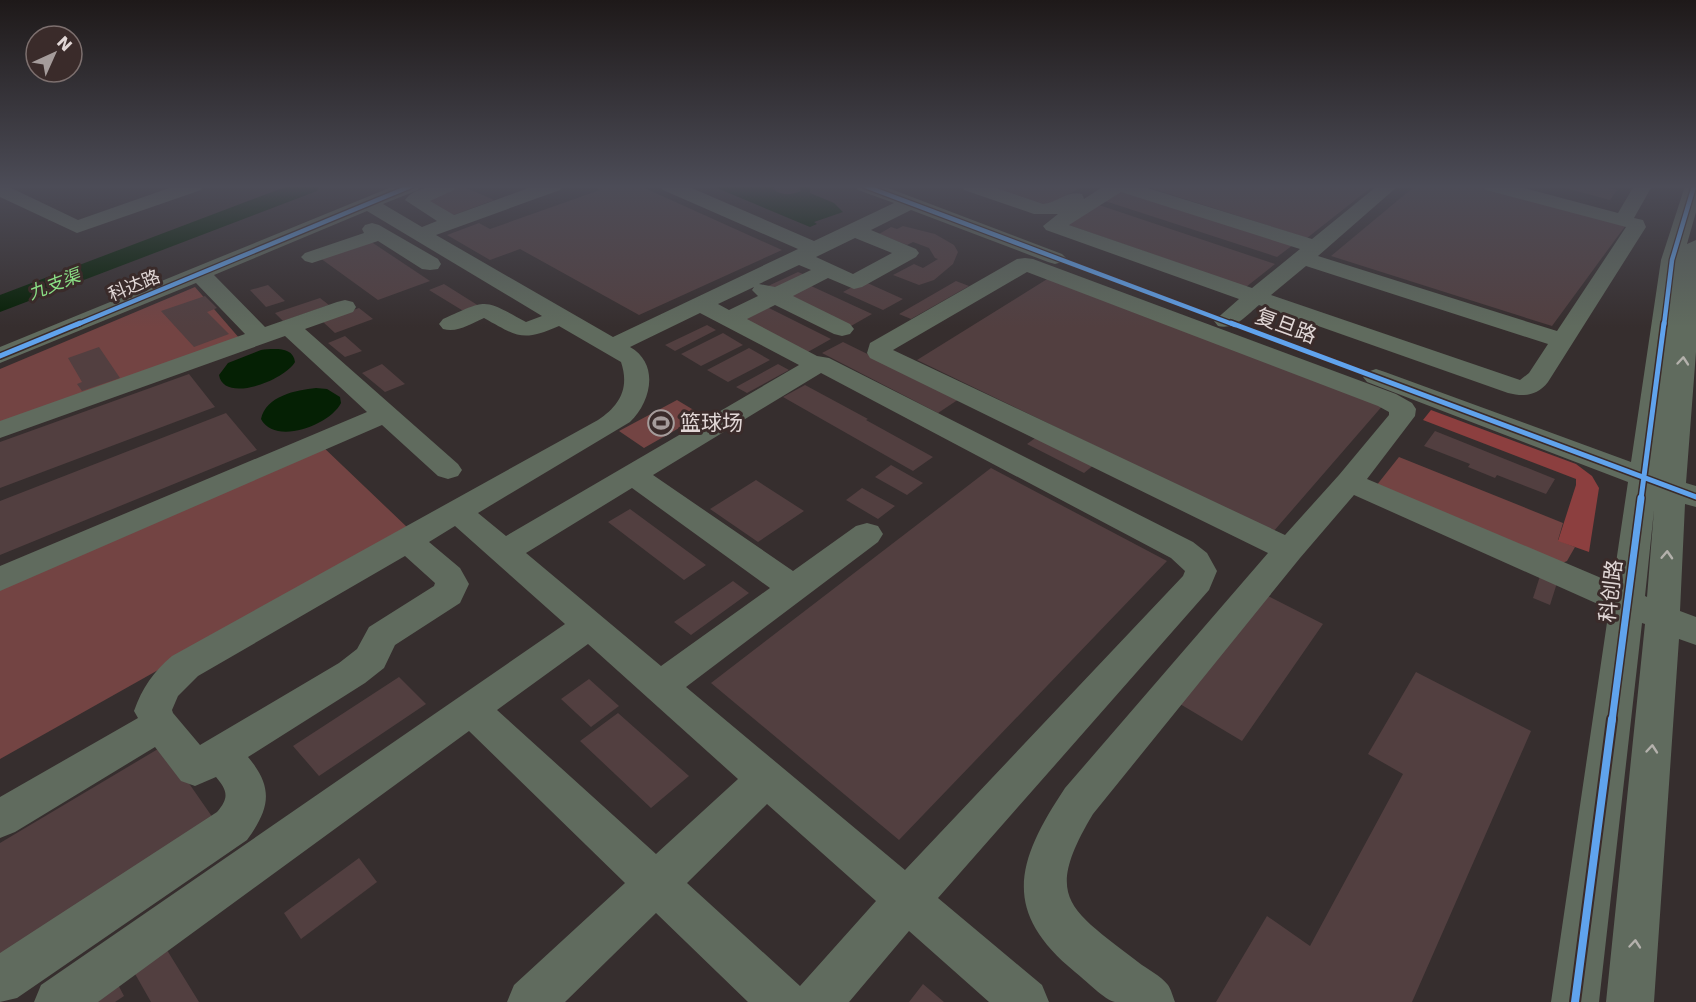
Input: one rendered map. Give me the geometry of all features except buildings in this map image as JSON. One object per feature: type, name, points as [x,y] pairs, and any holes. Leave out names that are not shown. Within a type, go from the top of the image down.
[{"type":"street","name":"科达路","points":[[0,356],[300,233]]},
{"type":"street","points":[[312,257],[380,234],[434,263],[391,233]]},
{"type":"street","points":[[407,540],[448,576],[452,584],[448,594],[381,636],[371,658],[352,674],[195,769],[160,724],[153,711],[158,694],[168,680],[185,666],[625,415],[634,403],[636,367],[631,358],[417,233]]},
{"type":"street","points":[[766,233],[807,253],[828,270],[854,282],[909,253],[861,233]]},
{"type":"street","points":[[614,346],[848,233]]},
{"type":"street","name":"复旦路","points":[[977,233],[1034,258],[1226,321],[1670,487]]},
{"type":"street","points":[[1072,233],[1517,388],[1527,389],[1533,386],[1632,233]]},
{"type":"street","points":[[1254,233],[1562,341]]},
{"type":"street","points":[[1226,321],[1333,233]]},
{"type":"street","name":"科创路","points":[[1630,1002],[1664,617],[1670,487],[1672,260],[1680,233]]},
{"type":"street","name":"科创路","points":[[1575,1002],[1626,601],[1670,487],[1696,246]]},
{"type":"street","points":[[1151,1002],[1066,935],[1054,918],[1047,900],[1044,883],[1047,863],[1063,827],[1079,801],[1289,550],[1349,482],[1402,416],[1402,409],[1387,400],[1034,258],[879,348],[879,353],[1289,550]]},
{"type":"street","points":[[729,319],[828,270]]},
{"type":"street","points":[[200,274],[261,338]]},
{"type":"street","points":[[747,282],[842,329]]},
{"type":"street","points":[[700,304],[806,359]]},
{"type":"street","points":[[0,430],[345,307]]},
{"type":"street","points":[[452,324],[484,309],[522,330],[534,328],[561,316]]},
{"type":"street","points":[[289,327],[448,470]]},
{"type":"street","points":[[504,551],[820,363],[1182,550],[1196,561],[1201,571],[1197,582],[907,900],[818,1002]]},
{"type":"street","points":[[0,579],[386,414]]},
{"type":"street","points":[[633,475],[794,588]]},
{"type":"street","points":[[1349,482],[1696,632]]},
{"type":"street","points":[[458,512],[1024,1002]]},
{"type":"street","points":[[660,686],[867,534]]},
{"type":"street","points":[[58,1002],[589,625]]},
{"type":"street","points":[[471,709],[783,1002]]},
{"type":"street","points":[[0,819],[160,724]]},
{"type":"street","points":[[0,981],[232,826],[245,811],[248,798],[245,783],[221,753]]},
{"type":"street","points":[[531,1002],[766,779]]},
{"type":"shaded area","points":[[195,287],[240,339],[0,426],[0,369]]},
{"type":"shaded area","points":[[261,350],[287,351],[291,353],[295,362],[280,376],[255,386],[232,388],[223,384],[219,375],[228,363]]},
{"type":"shaded area","points":[[327,389],[340,397],[341,403],[326,419],[315,425],[290,432],[268,427],[261,419],[264,411],[275,400],[300,390]]},
{"type":"shaded area","name":"篮球场","points":[[677,400],[702,415],[644,448],[619,431]]},
{"type":"shaded area","points":[[1431,410],[1576,464],[1592,476],[1599,488],[1589,552],[1558,541],[1576,479],[1423,420]]},
{"type":"shaded area","points":[[321,445],[409,529],[0,759],[0,584]]},
{"type":"shaded area","points":[[1399,457],[1563,523],[1558,540],[1575,547],[1567,561],[1560,564],[1376,486]]},
{"type":"waterway","name":"九支渠","points":[[0,304],[187,233]]},
{"type":"cycle path","points":[[0,356],[298,233]]},
{"type":"cycle path","points":[[990,233],[1696,497]]},
{"type":"cycle path","points":[[1575,1002],[1672,260],[1680,233]]},
{"type":"place","name":"篮球场","points":[[661,423]]}]
